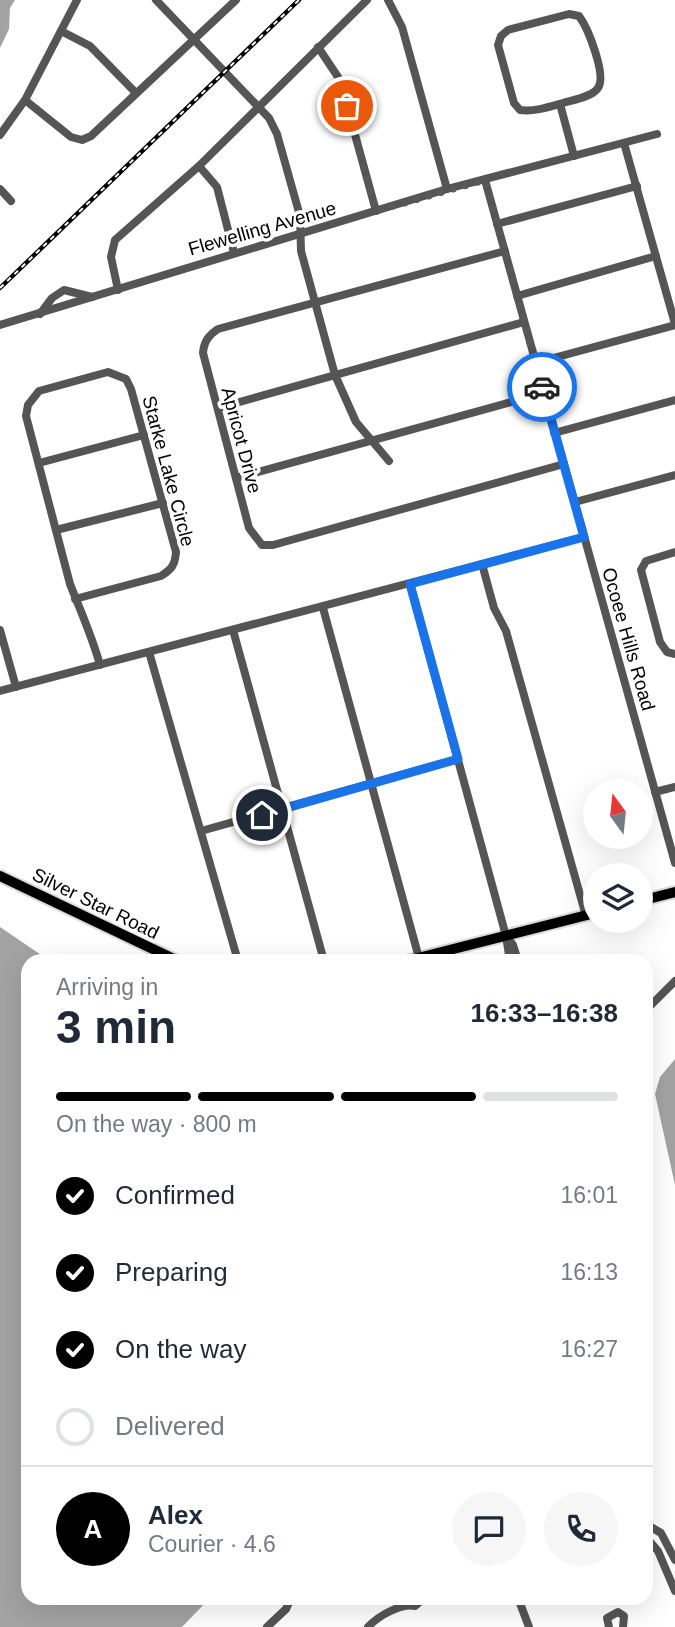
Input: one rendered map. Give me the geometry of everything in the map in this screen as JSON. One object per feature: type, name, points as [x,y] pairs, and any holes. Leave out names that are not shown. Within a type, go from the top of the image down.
[{"type":"main road","name":"Silver Star Road","points":[[0,876],[162,954]]},
{"type":"main road","points":[[653,898],[675,892]]},
{"type":"main road","points":[[435,954],[583,916]]},
{"type":"street","points":[[0,135],[25,100],[77,0]]},
{"type":"street","points":[[156,0],[269,118],[277,134],[300,216],[301,251],[335,374],[346,405],[371,441],[390,461]]},
{"type":"street","points":[[25,100],[71,137],[82,141],[236,0]]},
{"type":"street","points":[[118,290],[111,257],[115,240],[200,166],[367,0]]},
{"type":"street","points":[[388,0],[402,27],[447,189]]},
{"type":"street","points":[[569,14],[579,16],[585,24],[602,76],[600,87],[593,93],[559,104],[529,112],[520,110],[514,103],[498,45],[508,30],[569,14]]},
{"type":"street","points":[[61,31],[90,46],[136,93]]},
{"type":"street","points":[[318,47],[340,80],[376,211]]},
{"type":"street","points":[[559,104],[574,156]]},
{"type":"street","name":"Flewelling Avenue","points":[[0,325],[96,298],[148,278],[447,189],[657,134]]},
{"type":"street","points":[[535,363],[675,325],[624,142]]},
{"type":"street","points":[[200,166],[217,187],[234,253]]},
{"type":"street","name":"Ocoee Hills Road","points":[[485,180],[675,863]]},
{"type":"street","points":[[497,224],[637,186]]},
{"type":"street","points":[[0,189],[11,201]]},
{"type":"street","name":"Apricot Drive","points":[[505,251],[218,329],[210,334],[203,344],[202,353],[236,478],[253,535],[262,545],[273,545],[564,464]]},
{"type":"street","points":[[517,296],[656,256]]},
{"type":"street","points":[[40,314],[52,298],[64,290],[96,298]]},
{"type":"street","points":[[218,408],[524,322]]},
{"type":"street","name":"Starke Lake Circle","points":[[75,598],[161,576],[171,570],[176,552],[126,379],[108,372],[39,391],[34,396],[26,416],[75,598],[88,623],[100,665]]},
{"type":"street","points":[[236,478],[544,393]]},
{"type":"street","points":[[554,433],[675,400]]},
{"type":"street","points":[[39,463],[144,435]]},
{"type":"street","points":[[575,502],[675,475]]},
{"type":"street","points":[[56,530],[163,503]]},
{"type":"street","points":[[0,691],[323,608],[584,537]]},
{"type":"street","points":[[675,552],[646,561],[641,570],[660,642],[667,652],[675,654]]},
{"type":"street","points":[[482,564],[494,608],[506,631],[583,890]]},
{"type":"street","points":[[410,584],[509,954]]},
{"type":"street","points":[[323,608],[418,954]]},
{"type":"street","points":[[0,630],[16,687]]},
{"type":"street","points":[[233,630],[322,954]]},
{"type":"street","points":[[149,652],[235,954]]},
{"type":"street","points":[[201,831],[458,759]]},
{"type":"street","points":[[655,792],[675,787]]},
{"type":"street","points":[[506,936],[513,944],[516,954]]},
{"type":"street","points":[[653,1003],[675,981]]},
{"type":"street","points":[[653,1528],[673,1547],[675,1560]]},
{"type":"street","points":[[653,1545],[675,1591]]},
{"type":"street","points":[[658,1551],[673,1547]]},
{"type":"street","points":[[267,1627],[288,1605]]},
{"type":"street","points":[[368,1627],[374,1620],[398,1605]]},
{"type":"street","points":[[521,1605],[529,1627]]},
{"type":"street","points":[[609,1627],[607,1618],[618,1612],[624,1616],[623,1627]]},
{"type":"shaded area","points":[[0,0],[15,0],[10,8],[9,29],[0,48]]},
{"type":"shaded area","points":[[0,927],[40,954],[21,954],[21,1605],[203,1605],[182,1627],[0,1627]]},
{"type":"shaded area","points":[[675,1059],[675,1185],[655,1094],[660,1077]]},
{"type":"railway","points":[[0,288],[299,0]]},
{"type":"way so far","points":[[347,106],[376,211],[485,180],[542,387]]},
{"type":"route","points":[[262,815],[458,759],[410,584],[584,537],[542,387]]}]
